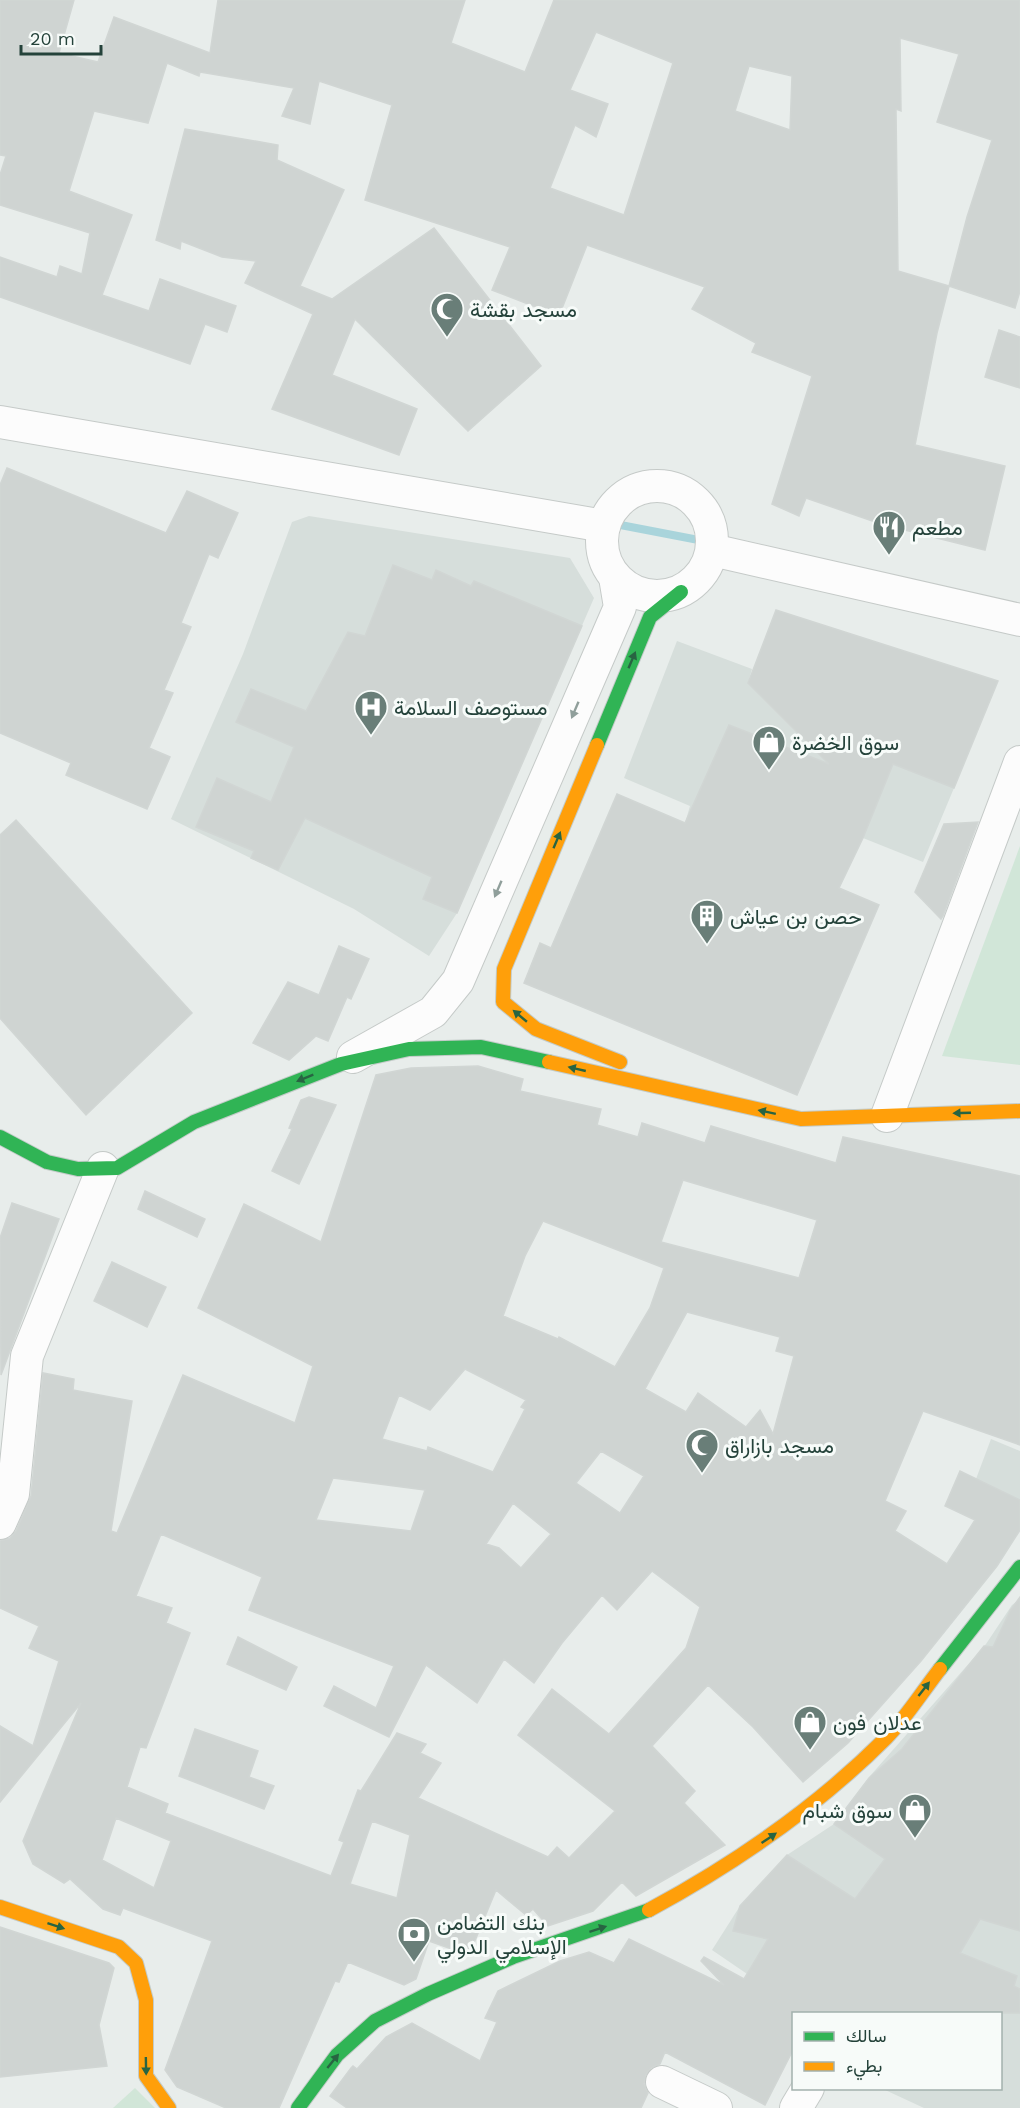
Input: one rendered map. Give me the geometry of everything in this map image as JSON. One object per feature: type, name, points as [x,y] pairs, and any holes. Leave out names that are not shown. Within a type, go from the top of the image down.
[{"type":"main road","points":[[681,592],[650,617],[504,969],[503,1002],[536,1029],[728,1103]]},
{"type":"main road","points":[[0,1137],[47,1162],[78,1169],[117,1168],[194,1122],[341,1064],[409,1049],[480,1047],[801,1119],[1018,1111]]},
{"type":"main road","points":[[302,2106],[337,2055],[375,2021],[428,1994],[513,1957],[639,1916],[711,1877],[786,1826],[887,1737],[1020,1567]]},
{"type":"main road","points":[[0,1907],[119,1947],[136,1963],[146,2000],[146,2076],[168,2106]]},
{"type":"street","points":[[0,422],[604,526]]},
{"type":"street","points":[[341,1064],[433,1012],[458,981],[620,607],[615,577],[604,553],[604,526],[612,509],[625,495],[642,487],[661,484],[679,489],[695,499],[706,514],[712,531],[712,550],[706,567],[695,582],[681,592],[663,597],[645,596],[629,589],[615,577]]},
{"type":"street","points":[[712,550],[1020,620]]},
{"type":"street","points":[[887,1116],[1020,762]]},
{"type":"street","points":[[0,1523],[13,1494],[27,1356],[103,1168]]},
{"type":"street","points":[[662,2082],[716,2108]]},
{"type":"street","points":[[796,2108],[807,2090]]},
{"type":"shaded area","name":"مستوصف السلامة","points":[[309,516],[570,558],[594,598],[457,913],[429,956],[354,909],[171,819],[243,654],[292,522]]},
{"type":"shaded area","name":"سوق الخضرة","points":[[677,641],[752,669],[748,683],[954,788],[923,862],[863,838],[839,888],[685,823],[690,806],[624,778]]},
{"type":"shaded area","points":[[991,1439],[1020,1451],[1020,1500],[976,1479]]},
{"type":"shaded area","name":"سوق شبام","points":[[1020,1599],[1020,2108],[924,2108],[885,2090],[1002,2090],[1002,2012],[803,2012],[712,1950],[740,1906],[787,1855],[834,1824],[870,1776],[986,1644],[1012,1605]]},
{"type":"green space","points":[[1020,846],[1020,1065],[942,1056]]},
{"type":"green space","points":[[135,2088],[155,2108],[113,2108]]},
{"type":"building","points":[[0,0],[74,0],[59,53],[98,62],[114,17],[210,53],[218,0],[465,0],[451,43],[525,72],[554,0],[1020,0],[1020,291],[1015,308],[949,286],[937,333],[915,445],[1005,466],[985,550],[881,524],[806,498],[799,516],[772,504],[812,376],[752,352],[756,343],[692,309],[705,287],[587,245],[559,316],[492,290],[510,247],[365,200],[392,105],[319,81],[310,124],[282,116],[294,88],[200,72],[199,76],[167,63],[148,123],[94,111],[69,191],[132,215],[102,295],[149,311],[160,279],[236,306],[227,332],[205,324],[190,364],[0,297],[0,257],[57,277],[60,266],[82,274],[90,233],[0,205],[0,175],[6,156],[0,155]],"holes":[[[596,32],[673,63],[624,215],[550,188],[575,125],[596,137],[608,104],[570,90]],[[900,38],[959,54],[937,122],[992,140],[967,217],[949,286],[898,271],[896,109],[901,111]],[[749,66],[792,76],[790,130],[735,111]]]},
{"type":"building","points":[[185,129],[278,145],[277,160],[344,190],[300,286],[332,299],[434,228],[541,366],[468,431],[355,319],[332,375],[417,409],[399,455],[272,409],[313,314],[245,283],[256,261],[222,257],[181,241],[180,249],[156,240]]},
{"type":"building","points":[[999,330],[1020,337],[1020,388],[985,377]]},
{"type":"building","points":[[7,468],[166,533],[187,491],[238,513],[218,558],[209,554],[181,623],[191,627],[164,690],[173,693],[149,748],[170,757],[147,809],[66,775],[71,763],[0,733],[0,485]]},
{"type":"building","name":"مستوصف السلامة","points":[[393,565],[432,580],[436,570],[471,586],[474,581],[582,626],[457,913],[423,899],[432,877],[305,818],[278,870],[251,858],[254,851],[196,827],[217,778],[271,802],[294,747],[236,722],[251,689],[306,711],[348,632],[365,636]]},
{"type":"building","points":[[776,610],[998,681],[954,788],[893,764],[863,838],[839,888],[879,905],[797,1095],[524,983],[540,943],[551,948],[617,794],[685,823],[729,725],[829,764],[748,683]]},
{"type":"building","points":[[16,820],[192,1013],[86,1115],[0,1018],[0,835]]},
{"type":"building","points":[[978,822],[941,919],[915,892],[944,824]]},
{"type":"building","points":[[339,946],[369,959],[351,999],[347,997],[328,1041],[316,1036],[289,1060],[253,1043],[288,982],[319,995]]},
{"type":"building","points":[[478,1066],[523,1079],[520,1091],[601,1109],[597,1125],[638,1137],[642,1123],[705,1143],[711,1126],[836,1163],[843,1137],[1020,1176],[1020,1445],[923,1411],[885,1501],[906,1511],[895,1531],[947,1564],[975,1520],[945,1506],[960,1471],[1020,1500],[1020,1530],[997,1566],[921,1661],[848,1743],[803,1782],[753,1727],[708,1685],[652,1746],[695,1791],[684,1803],[725,1845],[636,1896],[622,1882],[593,1911],[548,1926],[533,1909],[526,1915],[496,1890],[469,1955],[429,1941],[416,1979],[404,1985],[348,1962],[339,1982],[335,1981],[279,2108],[226,2108],[177,2087],[165,2070],[212,1941],[123,1908],[120,1915],[103,1909],[70,1879],[64,1883],[33,1864],[23,1841],[81,1703],[0,1802],[0,1726],[33,1746],[59,1661],[29,1648],[39,1626],[0,1608],[0,1541],[10,1538],[16,1531],[31,1496],[43,1373],[74,1379],[73,1390],[132,1401],[111,1531],[117,1533],[183,1375],[295,1423],[313,1366],[198,1308],[244,1204],[321,1242],[376,1075],[411,1068]],"holes":[[[683,1180],[817,1220],[799,1278],[661,1242]],[[543,1221],[664,1268],[650,1308],[615,1367],[559,1337],[558,1339],[503,1316],[525,1256]],[[687,1312],[780,1337],[776,1351],[794,1356],[773,1434],[760,1410],[746,1427],[698,1393],[686,1412],[645,1389]],[[465,1369],[526,1400],[521,1407],[525,1409],[493,1472],[428,1447],[427,1451],[382,1439],[399,1395],[430,1410]],[[601,1451],[644,1476],[620,1513],[576,1483]],[[333,1478],[425,1490],[411,1531],[316,1520]],[[513,1503],[551,1534],[521,1568],[499,1548],[486,1544]],[[161,1534],[262,1577],[249,1610],[394,1666],[376,1708],[334,1686],[324,1706],[389,1737],[426,1665],[477,1703],[504,1659],[534,1683],[562,1643],[602,1595],[617,1610],[652,1571],[700,1607],[686,1648],[609,1734],[552,1689],[518,1735],[615,1811],[569,1858],[557,1847],[548,1857],[418,1798],[441,1763],[420,1753],[426,1744],[397,1733],[361,1791],[358,1790],[339,1840],[344,1842],[331,1876],[165,1813],[168,1804],[127,1787],[140,1747],[146,1748],[190,1633],[166,1623],[172,1608],[136,1596]],[[116,1818],[171,1841],[154,1888],[102,1860]],[[372,1821],[410,1835],[397,1898],[350,1884]]]},
{"type":"building","points":[[309,1097],[336,1105],[299,1184],[272,1171],[292,1129],[289,1128],[301,1100]]},
{"type":"building","points":[[145,1191],[205,1219],[197,1237],[138,1209]]},
{"type":"building","points":[[12,1203],[59,1219],[1,1375],[0,1238]]},
{"type":"building","points":[[112,1262],[166,1287],[147,1327],[94,1301]]},
{"type":"building","points":[[1020,1597],[1020,1931],[980,1919],[960,1953],[1017,1976],[1014,1986],[1020,1989],[1020,2013],[792,2012],[792,2052],[765,2105],[665,2052],[660,2064],[651,2068],[646,2075],[644,2084],[648,2093],[641,2108],[347,2108],[330,2096],[353,2066],[357,2069],[386,2037],[412,2023],[480,2061],[497,2022],[485,2018],[498,1991],[560,1961],[589,1952],[614,1963],[629,1939],[724,1985],[701,1961],[704,1957],[744,1979],[768,1939],[733,1931],[740,1906],[787,1855],[855,1899],[885,1859],[834,1824],[869,1778],[902,1749],[984,1646],[993,1647],[1010,1611]]},
{"type":"building","points":[[238,1637],[297,1667],[286,1690],[227,1664]]},
{"type":"building","points":[[195,1729],[258,1751],[249,1777],[274,1786],[264,1809],[179,1776]]},
{"type":"building","points":[[0,1927],[109,1963],[114,1968],[99,2025],[107,2066],[0,2077]]},
{"type":"waterway","points":[[610,523],[709,542]]},
{"type":"traffic: fast","points":[[597,745],[650,617],[681,592]]},
{"type":"traffic: fast","points":[[0,1137],[47,1162],[78,1169],[117,1168],[194,1122],[341,1064],[409,1049],[481,1047],[549,1062]]},
{"type":"traffic: fast","points":[[940,1669],[1020,1567]]},
{"type":"traffic: fast","points":[[298,2108],[337,2055],[375,2021],[428,1994],[513,1957],[649,1910]]},
{"type":"traffic: slow","points":[[597,745],[504,969],[503,1002],[536,1029],[620,1062]]},
{"type":"traffic: slow","points":[[549,1062],[801,1119],[1020,1111]]},
{"type":"traffic: slow","points":[[649,1910],[744,1853],[832,1788],[893,1730],[940,1669]]},
{"type":"traffic: slow","points":[[0,1907],[119,1947],[136,1963],[146,2000],[146,2076],[169,2108]]},
{"type":"place","name":"مسجد بقشة","points":[[447,338]]},
{"type":"place","name":"مطعم","points":[[889,556]]},
{"type":"place","name":"مستوصف السلامة","points":[[371,736]]},
{"type":"place","name":"سوق الخضرة","points":[[769,771]]},
{"type":"place","name":"حصن بن عياش","points":[[707,945]]},
{"type":"place","name":"مسجد بازاراق","points":[[702,1474]]},
{"type":"place","name":"عدلان فون","points":[[810,1751]]},
{"type":"place","name":"سوق شبام","points":[[915,1839]]},
{"type":"place","name":"بنك التضامن الإسلامي الدولي","points":[[414,1963]]}]
